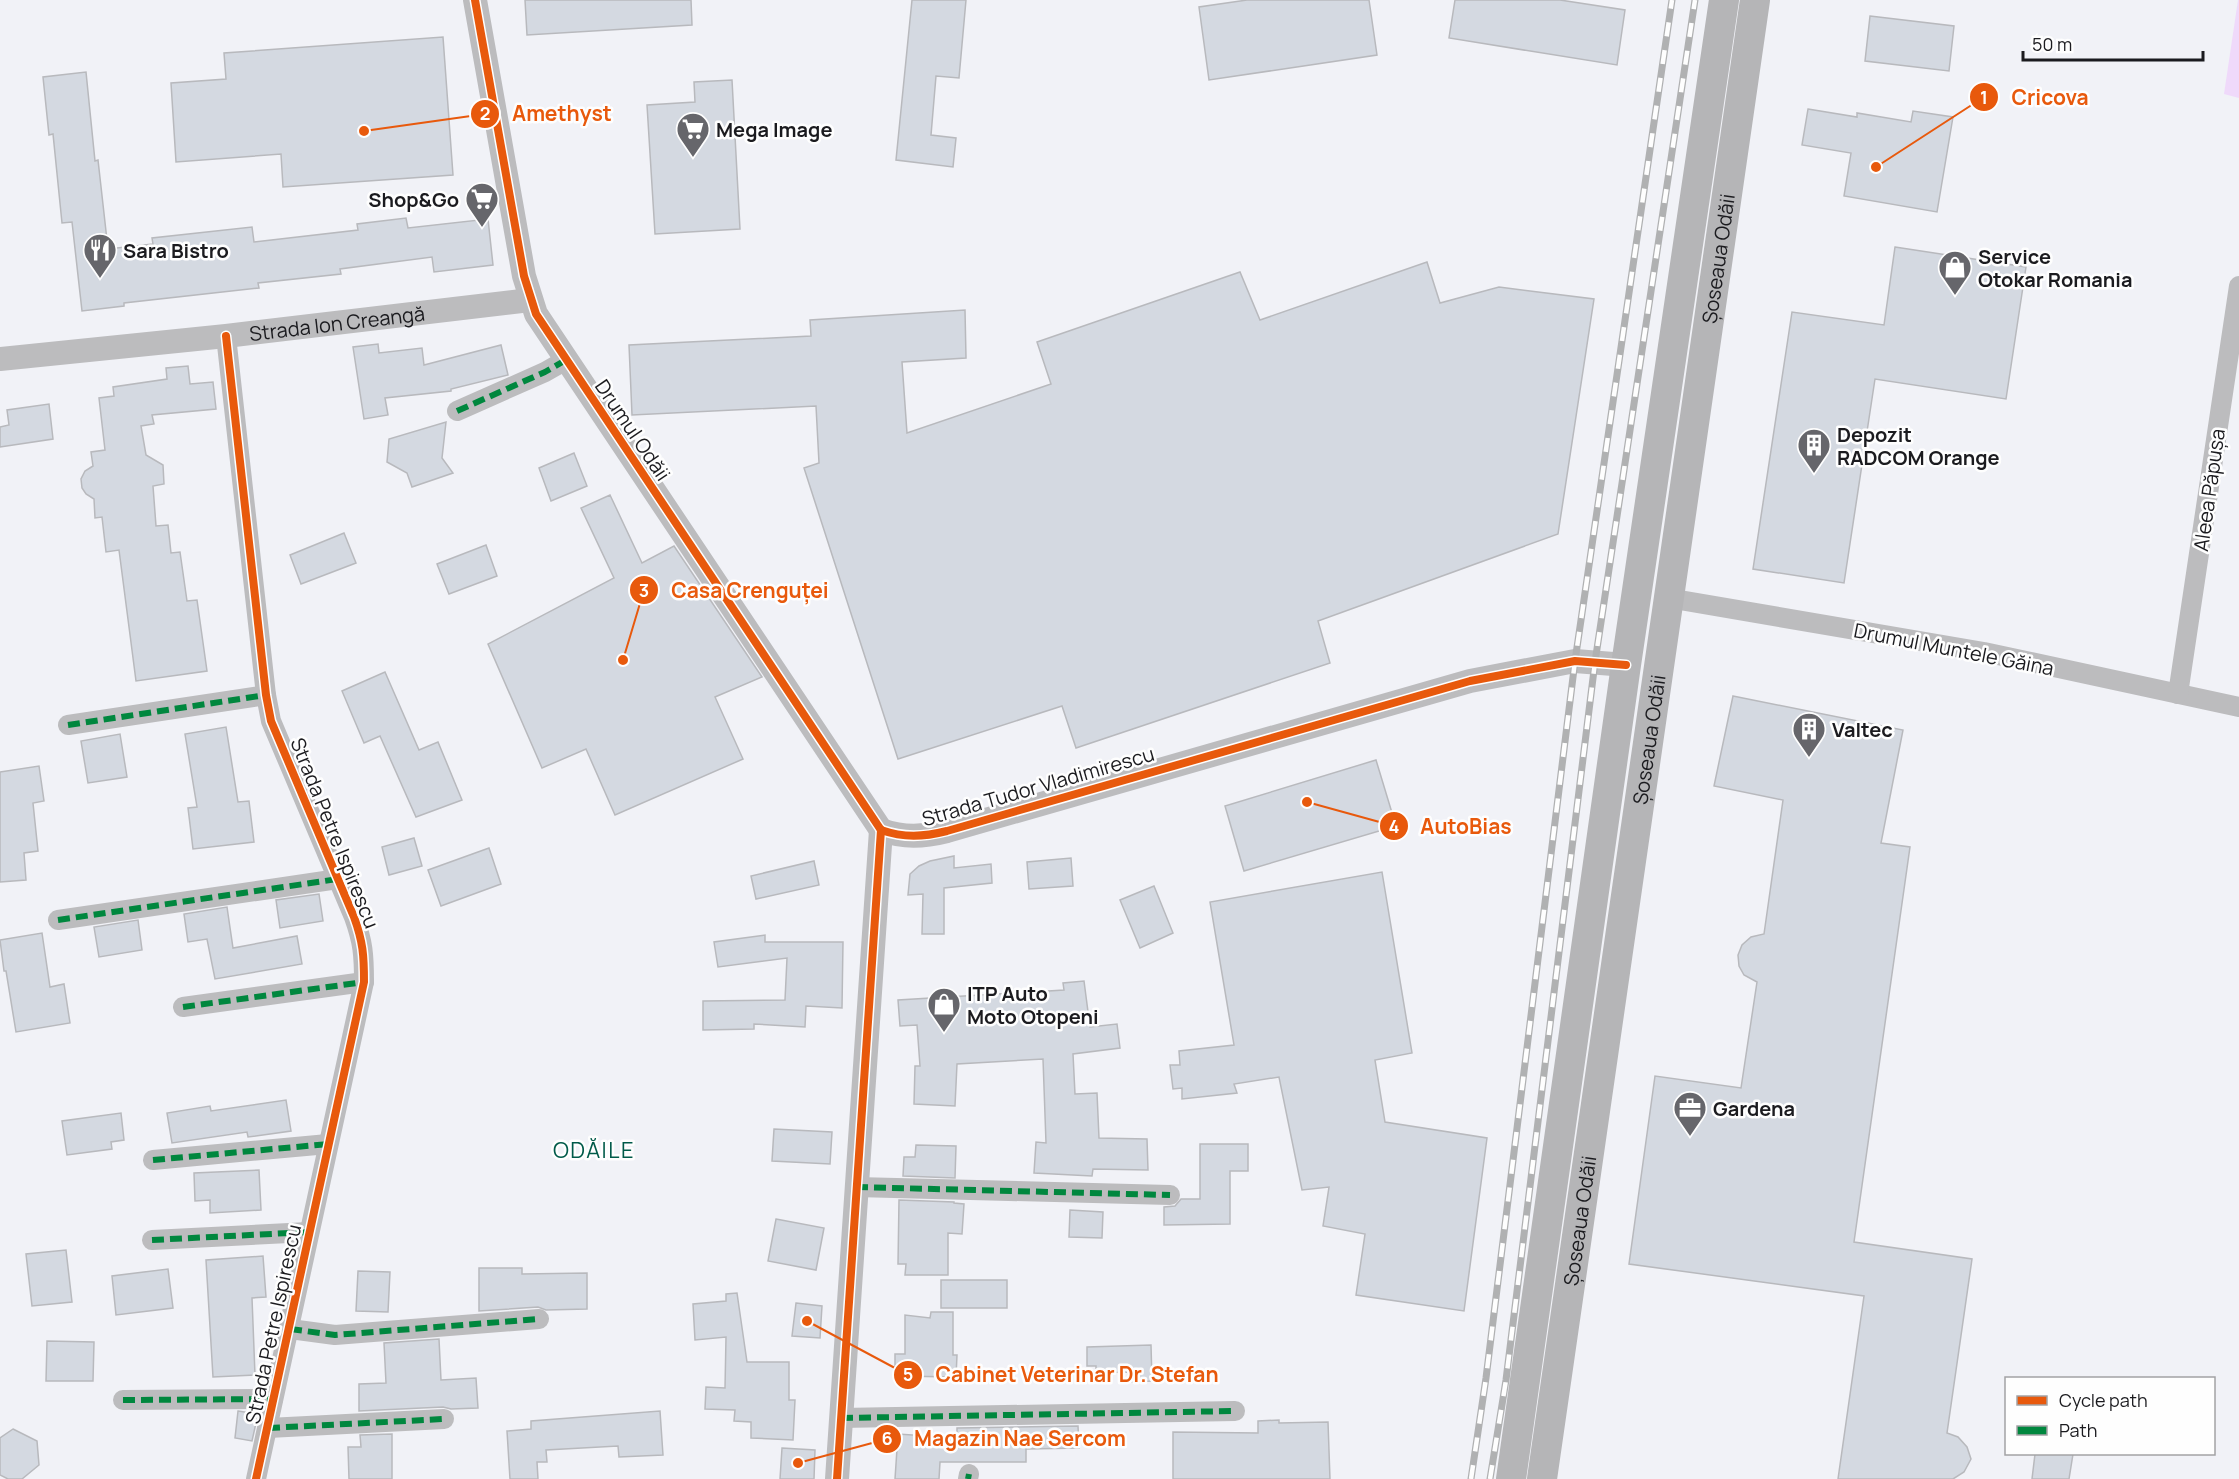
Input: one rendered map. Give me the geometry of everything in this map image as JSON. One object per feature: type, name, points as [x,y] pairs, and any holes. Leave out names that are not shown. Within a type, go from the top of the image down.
[{"type":"main road","name":"Șoseaua Odăii","points":[[1511,1479],[1626,665],[1724,0]]},
{"type":"main road","name":"Șoseaua Odăii","points":[[1542,1479],[1755,0]]},
{"type":"street","name":"Drumul Odăii","points":[[475,0],[506,183],[530,300],[536,314],[881,830]]},
{"type":"street","name":"Aleea Păpușa","points":[[2178,694],[2239,286]]},
{"type":"street","name":"Strada Ion Creangă","points":[[0,359],[226,336],[530,300]]},
{"type":"street","name":"Strada Petre Ispirescu","points":[[226,336],[266,695],[271,721],[363,941],[363,982],[256,1479]]},
{"type":"street","points":[[457,411],[545,372],[566,360]]},
{"type":"street","name":"Drumul Muntele Găina","points":[[1668,598],[1984,652],[2239,707]]},
{"type":"street","name":"Strada Tudor Vladimirescu","points":[[881,830],[894,835],[911,837],[947,831],[1379,705],[1470,681],[1575,661],[1626,665]]},
{"type":"street","points":[[68,725],[266,695]]},
{"type":"street","points":[[837,1479],[881,830]]},
{"type":"street","points":[[57,920],[338,879]]},
{"type":"street","points":[[183,1007],[363,982]]},
{"type":"street","points":[[153,1160],[328,1144]]},
{"type":"street","points":[[856,1187],[1170,1195]]},
{"type":"street","points":[[152,1240],[309,1232]]},
{"type":"street","points":[[290,1329],[335,1335],[539,1319]]},
{"type":"street","points":[[123,1400],[273,1399]]},
{"type":"street","points":[[841,1418],[1235,1411]]},
{"type":"street","points":[[268,1428],[444,1419]]},
{"type":"shaded area","points":[[2239,0],[2239,98],[2224,94]]},
{"type":"building","points":[[525,0],[691,0],[692,25],[527,35]]},
{"type":"building","points":[[912,0],[966,0],[959,78],[936,76],[931,135],[956,138],[953,167],[896,160]]},
{"type":"building","points":[[1247,0],[1369,0],[1377,55],[1209,80],[1199,7]]},
{"type":"building","points":[[1455,0],[1560,0],[1625,10],[1617,65],[1449,38]]},
{"type":"building","points":[[1870,16],[1954,26],[1949,71],[1865,61]]},
{"type":"building","points":[[443,37],[453,175],[283,187],[281,154],[176,162],[171,83],[226,79],[224,53]]},
{"type":"building","points":[[86,72],[95,161],[98,160],[108,249],[153,244],[152,238],[252,227],[254,242],[358,230],[357,224],[406,218],[408,228],[488,219],[493,265],[434,272],[432,257],[340,269],[341,274],[258,283],[259,288],[124,303],[124,306],[82,311],[72,222],[62,223],[53,134],[49,135],[43,77]]},
{"type":"building","name":"Mega Image","points":[[732,80],[740,229],[655,234],[647,105],[695,102],[694,82]]},
{"type":"building","points":[[1808,109],[1857,117],[1857,113],[1911,122],[1913,111],[1953,117],[1937,212],[1844,196],[1851,153],[1802,145]]},
{"type":"building","points":[[1895,247],[2026,267],[2006,399],[1875,379],[1844,583],[1753,569],[1792,312],[1884,325]]},
{"type":"building","points":[[1427,262],[1440,303],[1499,287],[1594,299],[1558,534],[1318,621],[1330,663],[1076,748],[1062,706],[898,759],[804,468],[819,463],[816,406],[632,415],[629,345],[811,336],[810,320],[965,310],[966,358],[902,362],[907,433],[1051,384],[1037,342],[1240,272],[1260,320]]},
{"type":"building","points":[[378,344],[379,353],[422,348],[424,365],[501,345],[508,375],[451,389],[451,391],[385,398],[388,415],[364,419],[353,347]]},
{"type":"building","points":[[188,366],[190,384],[213,382],[216,409],[152,415],[154,424],[141,426],[146,455],[163,465],[164,484],[153,486],[156,526],[168,525],[171,553],[180,552],[187,601],[197,600],[207,671],[136,681],[119,550],[106,552],[102,517],[95,518],[94,499],[82,488],[81,479],[85,471],[93,466],[91,452],[105,450],[99,398],[114,396],[113,387],[167,379],[166,368]]},
{"type":"building","points":[[49,404],[53,439],[0,447],[0,427],[9,425],[7,410]]},
{"type":"building","points":[[446,422],[442,458],[453,473],[412,487],[407,473],[387,462],[389,439]]},
{"type":"building","points":[[574,453],[587,486],[551,501],[539,468]]},
{"type":"building","points":[[610,495],[642,563],[674,546],[762,677],[715,697],[743,759],[615,815],[586,749],[542,768],[488,644],[614,578],[581,508]]},
{"type":"building","points":[[344,533],[356,563],[301,584],[290,555]]},
{"type":"building","points":[[486,545],[497,576],[449,594],[437,564]]},
{"type":"building","points":[[385,672],[419,750],[438,742],[462,800],[416,817],[380,736],[364,743],[342,691]]},
{"type":"building","points":[[1733,696],[1903,730],[1881,843],[1910,847],[1854,1242],[1972,1259],[1947,1433],[1958,1437],[1967,1447],[1971,1459],[1964,1472],[1953,1479],[1838,1479],[1864,1296],[1629,1264],[1655,1076],[1741,1088],[1757,982],[1744,975],[1739,966],[1738,955],[1742,945],[1751,937],[1764,934],[1783,800],[1714,786]]},
{"type":"building","points":[[226,727],[238,802],[249,801],[254,842],[193,849],[188,808],[197,807],[185,734]]},
{"type":"building","points":[[120,734],[127,777],[88,783],[81,741]]},
{"type":"building","points":[[1376,760],[1396,826],[1244,871],[1225,806]]},
{"type":"building","points":[[39,766],[44,801],[33,803],[38,851],[24,853],[26,880],[0,882],[0,772]]},
{"type":"building","points":[[414,838],[422,866],[389,875],[382,847]]},
{"type":"building","points":[[489,848],[501,884],[441,906],[428,870]]},
{"type":"building","points":[[954,856],[954,868],[991,864],[992,883],[944,888],[944,934],[922,934],[923,894],[908,895],[910,874],[919,866],[930,861]]},
{"type":"building","points":[[1071,858],[1073,886],[1029,889],[1027,862]]},
{"type":"building","points":[[814,861],[819,885],[756,899],[751,876]]},
{"type":"building","points":[[1382,872],[1412,1053],[1375,1060],[1385,1122],[1487,1138],[1464,1311],[1356,1295],[1365,1234],[1323,1226],[1329,1187],[1302,1190],[1279,1077],[1234,1084],[1237,1093],[1182,1099],[1182,1088],[1173,1089],[1170,1065],[1180,1065],[1179,1051],[1234,1045],[1210,902]]},
{"type":"building","points":[[1154,886],[1173,933],[1140,948],[1120,900]]},
{"type":"building","points":[[319,894],[323,921],[280,928],[276,900]]},
{"type":"building","points":[[227,907],[233,948],[297,936],[302,964],[215,979],[207,939],[188,942],[184,914]]},
{"type":"building","points":[[138,920],[142,950],[99,957],[94,927]]},
{"type":"building","points":[[42,933],[50,987],[64,984],[70,1023],[16,1032],[0,940]]},
{"type":"building","points":[[765,935],[765,942],[843,942],[842,1008],[806,1006],[805,1027],[754,1024],[754,1029],[703,1030],[703,1001],[785,1000],[787,958],[718,967],[714,942]]},
{"type":"building","points":[[1084,981],[1090,1027],[1117,1024],[1120,1048],[1073,1054],[1075,1094],[1097,1093],[1099,1138],[1147,1139],[1148,1170],[1093,1169],[1092,1176],[1034,1173],[1036,1142],[1046,1143],[1043,1059],[957,1064],[955,1106],[914,1104],[915,1066],[920,1066],[917,1025],[900,1026],[898,1000],[1064,990],[1063,983]]},
{"type":"building","points":[[286,1100],[291,1131],[248,1137],[247,1132],[172,1143],[167,1113],[210,1106],[211,1111]]},
{"type":"building","points":[[121,1113],[124,1140],[111,1142],[112,1149],[67,1155],[62,1121]]},
{"type":"building","points":[[774,1129],[832,1132],[830,1164],[772,1161]]},
{"type":"building","points":[[1200,1144],[1248,1144],[1248,1171],[1230,1171],[1230,1224],[1164,1225],[1164,1207],[1175,1206],[1181,1199],[1200,1199]]},
{"type":"building","points":[[916,1145],[956,1146],[955,1178],[903,1176],[904,1157],[915,1157]]},
{"type":"building","points":[[259,1170],[261,1210],[210,1213],[210,1200],[195,1201],[194,1173]]},
{"type":"building","points":[[899,1200],[964,1204],[962,1234],[948,1233],[948,1275],[905,1275],[906,1264],[898,1264]]},
{"type":"building","points":[[1070,1210],[1103,1212],[1102,1238],[1069,1237]]},
{"type":"building","points":[[776,1219],[824,1228],[816,1270],[768,1261]]},
{"type":"building","points":[[66,1250],[72,1302],[32,1306],[26,1254]]},
{"type":"building","points":[[263,1256],[266,1297],[252,1298],[255,1375],[213,1377],[206,1260]]},
{"type":"building","points":[[479,1268],[522,1268],[522,1274],[587,1273],[587,1309],[546,1310],[538,1307],[479,1311]]},
{"type":"building","points":[[168,1269],[173,1308],[116,1315],[112,1276]]},
{"type":"building","points":[[358,1271],[390,1272],[388,1312],[356,1311]]},
{"type":"building","points":[[941,1280],[1007,1280],[1007,1308],[941,1308]]},
{"type":"building","points":[[737,1293],[747,1362],[789,1362],[789,1400],[795,1400],[793,1440],[751,1438],[751,1422],[734,1421],[735,1410],[705,1409],[706,1387],[725,1388],[726,1337],[695,1340],[693,1304],[726,1301],[726,1294]]},
{"type":"building","points":[[796,1303],[822,1306],[820,1338],[792,1336]]},
{"type":"building","points":[[931,1312],[953,1312],[953,1355],[957,1355],[956,1377],[895,1376],[895,1354],[905,1354],[905,1315],[930,1318]]},
{"type":"building","points":[[439,1339],[441,1380],[476,1378],[478,1408],[443,1407],[359,1411],[359,1384],[386,1383],[384,1343]]},
{"type":"building","points":[[47,1341],[94,1342],[93,1381],[46,1381]]},
{"type":"building","points":[[1151,1345],[1152,1381],[1129,1382],[1128,1372],[1096,1373],[1096,1366],[1087,1366],[1087,1347]]},
{"type":"building","points":[[238,1411],[258,1414],[252,1441],[235,1438]]},
{"type":"building","points":[[660,1411],[663,1455],[619,1457],[618,1446],[546,1450],[547,1462],[537,1462],[538,1479],[510,1479],[507,1431],[531,1429],[531,1421]]},
{"type":"building","points":[[1279,1420],[1279,1423],[1328,1422],[1330,1479],[1173,1479],[1173,1432],[1258,1433],[1258,1421]]},
{"type":"building","points":[[1078,1426],[1079,1448],[1026,1449],[1026,1462],[940,1462],[939,1479],[895,1479],[898,1434],[957,1438],[957,1428]]},
{"type":"building","points":[[13,1429],[37,1441],[39,1465],[22,1479],[8,1479],[0,1475],[0,1438]]},
{"type":"building","points":[[392,1434],[392,1479],[349,1479],[348,1447],[361,1447],[360,1435]]},
{"type":"building","points":[[782,1448],[815,1450],[814,1479],[780,1479]]},
{"type":"building","points":[[2035,1455],[2073,1455],[2069,1479],[2032,1479]]},
{"type":"railway","points":[[1471,1479],[1486,1378],[1575,661],[1672,0]]},
{"type":"railway","points":[[1490,1479],[1506,1380],[1595,662],[1695,0]]},
{"type":"marked path","points":[[457,411],[545,372],[566,360]]},
{"type":"marked path","points":[[68,725],[266,695]]},
{"type":"marked path","points":[[58,920],[338,879]]},
{"type":"marked path","points":[[183,1007],[364,982]]},
{"type":"marked path","points":[[153,1160],[328,1144]]},
{"type":"marked path","points":[[856,1187],[1170,1195]]},
{"type":"marked path","points":[[152,1240],[309,1232]]},
{"type":"marked path","points":[[290,1329],[335,1335],[539,1319]]},
{"type":"marked path","points":[[123,1400],[273,1399]]},
{"type":"marked path","points":[[841,1418],[1235,1411]]},
{"type":"marked path","points":[[268,1428],[444,1419]]},
{"type":"marked path","points":[[968,1479],[969,1474]]},
{"type":"cycle path","points":[[475,0],[524,276],[536,314],[881,830]]},
{"type":"cycle path","points":[[226,336],[266,695],[271,721],[354,917],[361,941],[364,972],[364,982],[256,1479]]},
{"type":"cycle path","points":[[881,830],[914,836],[947,831],[1470,681],[1575,661],[1626,665]]},
{"type":"cycle path","points":[[837,1479],[881,830]]},
{"type":"place","name":"Amethyst","points":[[364,131]]},
{"type":"place","name":"Mega Image","points":[[693,158]]},
{"type":"place","name":"Cricova","points":[[1876,167]]},
{"type":"place","name":"Shop&Go","points":[[482,228]]},
{"type":"place","name":"Sara Bistro","points":[[100,279]]},
{"type":"place","name":"Service Otokar Romania","points":[[1955,296]]},
{"type":"place","name":"Depozit RADCOM Orange","points":[[1814,474]]},
{"type":"place","name":"Casa Crenguței","points":[[623,660]]},
{"type":"place","name":"Valtec","points":[[1809,758]]},
{"type":"place","name":"AutoBias","points":[[1307,802]]},
{"type":"place","name":"ITP Auto Moto Otopeni","points":[[944,1033]]},
{"type":"place","name":"Gardena","points":[[1690,1137]]},
{"type":"place","name":"Cabinet Veterinar Dr. Stefan","points":[[807,1321]]},
{"type":"place","name":"Magazin Nae Sercom","points":[[798,1463]]},
{"type":"district","name":"ODĂILE","points":[[594,1150]]}]
